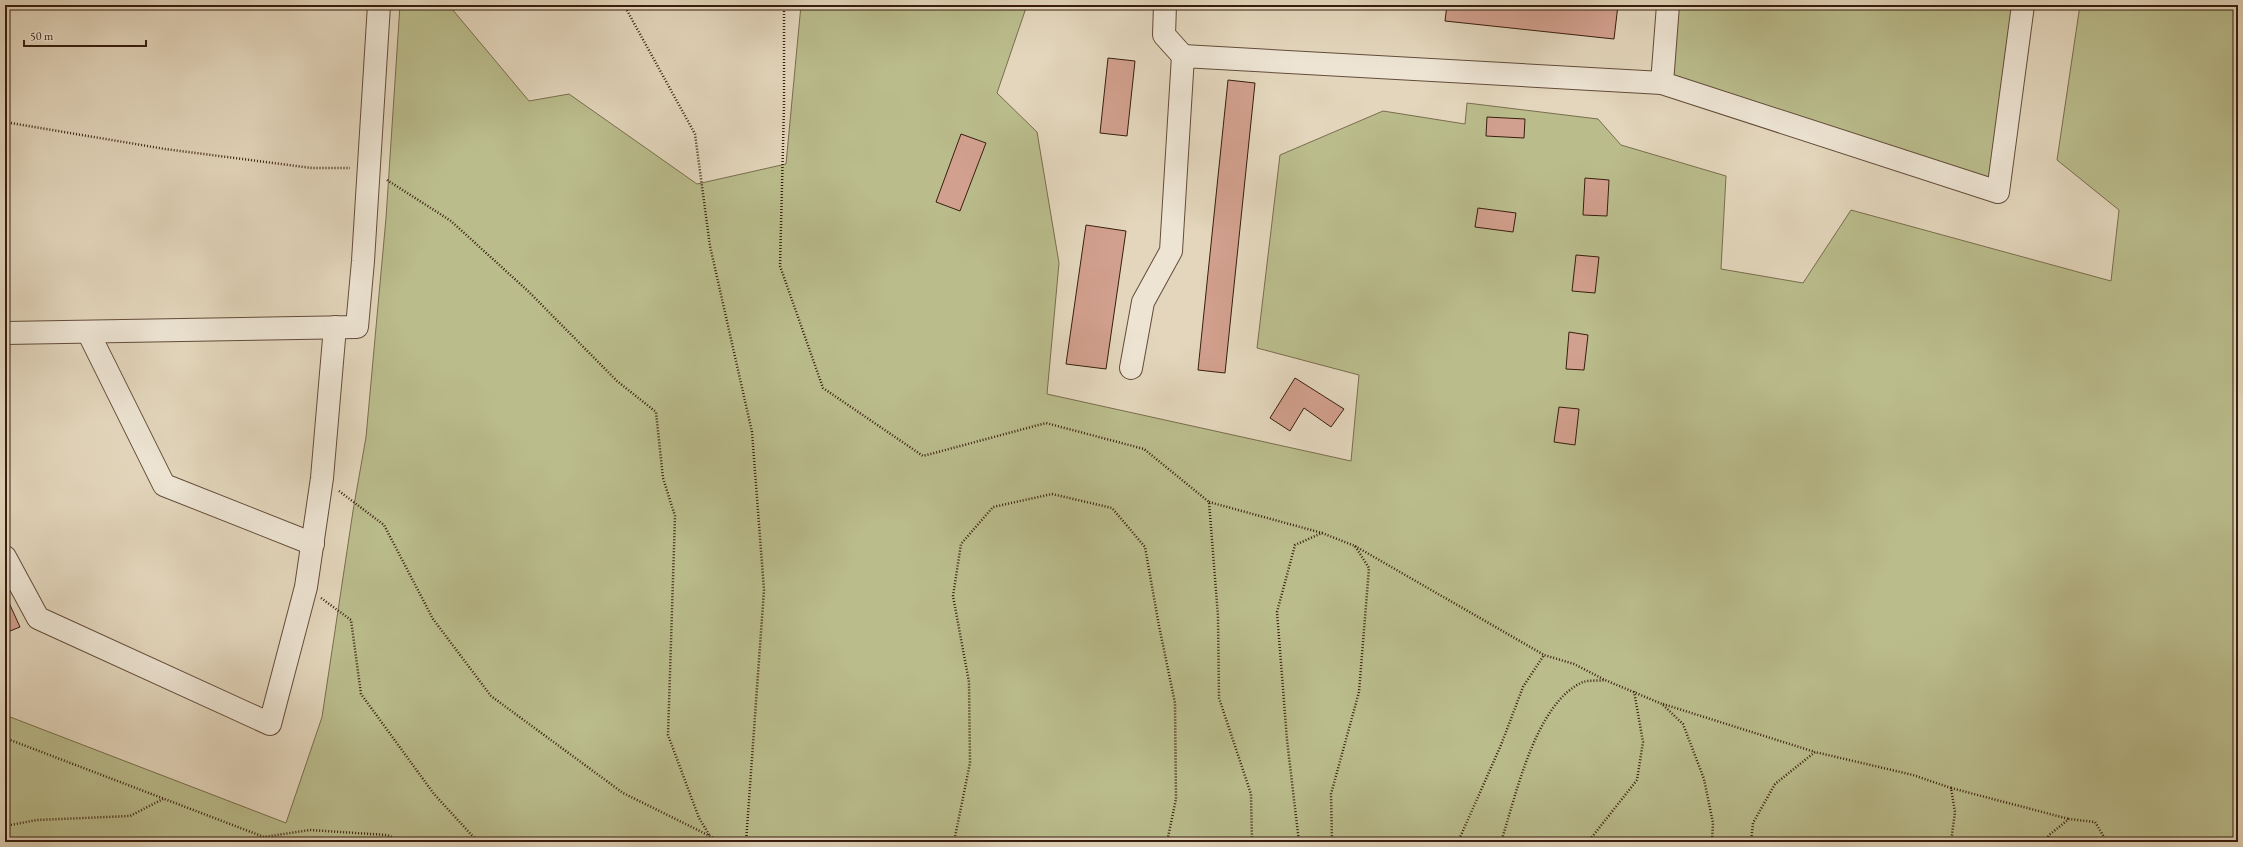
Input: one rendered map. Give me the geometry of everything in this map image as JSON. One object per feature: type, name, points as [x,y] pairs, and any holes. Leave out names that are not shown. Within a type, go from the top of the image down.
[{"type":"lane","points":[[5,333],[357,327],[379,5]]},
{"type":"lane","points":[[1165,5],[1164,35],[1183,56],[1662,83],[1998,192],[2023,5]]},
{"type":"lane","points":[[1662,83],[1668,5]]},
{"type":"lane","points":[[1131,368],[1143,302],[1171,251],[1183,56]]},
{"type":"lane","points":[[5,557],[38,618],[270,724],[306,587],[314,544],[322,478],[335,327]]},
{"type":"lane","points":[[88,332],[164,486],[314,544]]},
{"type":"path","points":[[624,5],[695,134],[710,246],[752,432],[764,590],[746,842]]},
{"type":"path","points":[[784,5],[784,106],[780,266],[823,388],[923,456],[1046,423],[1144,449],[1209,502],[1322,533],[1355,546],[1544,655],[1574,664],[1605,680],[1662,704],[1815,752],[1913,775],[1951,788],[2069,819],[2095,822],[2107,842]]},
{"type":"path","points":[[5,122],[165,149],[312,168],[369,168],[451,221],[528,292],[617,381],[656,412],[663,478],[676,516],[668,735],[699,818],[710,836]]},
{"type":"path","points":[[322,478],[384,524],[433,619],[491,696],[623,793],[722,842]]},
{"type":"path","points":[[954,842],[970,763],[969,682],[953,596],[961,544],[993,507],[1052,494],[1112,508],[1145,547],[1159,626],[1175,702],[1176,799],[1167,842]]},
{"type":"path","points":[[1209,502],[1218,616],[1219,698],[1252,794],[1252,842]]},
{"type":"path","points":[[1299,842],[1287,740],[1277,612],[1295,545],[1322,533]]},
{"type":"path","points":[[1332,842],[1331,794],[1359,692],[1370,568],[1355,546]]},
{"type":"path","points":[[306,587],[351,620],[362,694],[434,794],[478,842]]},
{"type":"path","points":[[1458,842],[1502,745],[1523,688],[1544,655]]},
{"type":"path","points":[[1501,842],[1538,731],[1557,702],[1584,682],[1605,680]]},
{"type":"path","points":[[1588,842],[1637,780],[1643,742],[1634,691]]},
{"type":"path","points":[[1662,704],[1683,724],[1704,779],[1714,823],[1712,842]]},
{"type":"path","points":[[5,738],[264,837],[310,830],[387,835],[404,842]]},
{"type":"path","points":[[1752,842],[1753,823],[1775,784],[1815,752]]},
{"type":"path","points":[[1951,788],[1955,812],[1951,842]]},
{"type":"path","points":[[5,826],[37,820],[130,816],[164,799]]},
{"type":"path","points":[[2045,842],[2049,835],[2069,819]]},
{"type":"green space","points":[[400,5],[452,5],[452,9],[529,101],[569,94],[697,184],[786,164],[801,5],[1027,5],[997,93],[1037,132],[1059,263],[1047,394],[1351,461],[1359,375],[1257,348],[1280,155],[1383,111],[1465,124],[1467,103],[1598,119],[1621,145],[1726,176],[1721,269],[1803,283],[1851,210],[2111,281],[2119,210],[2057,160],[2080,5],[2192,5],[2218,8],[2219,5],[2238,5],[2238,842],[5,842],[5,715],[286,823],[322,717],[353,511],[366,437],[386,218]]},
{"type":"green space","points":[[1669,5],[2025,5],[1998,192],[1662,83]]},
{"type":"building","points":[[1447,5],[1618,5],[1614,39],[1445,21]]},
{"type":"building","points":[[1108,58],[1135,61],[1127,136],[1100,133]]},
{"type":"building","points":[[1228,80],[1255,83],[1225,373],[1198,370]]},
{"type":"building","points":[[1487,117],[1525,119],[1524,138],[1486,136]]},
{"type":"building","points":[[961,134],[986,143],[960,211],[936,202]]},
{"type":"building","points":[[1585,178],[1609,180],[1607,216],[1583,215]]},
{"type":"building","points":[[1478,208],[1516,213],[1513,232],[1475,227]]},
{"type":"building","points":[[1086,225],[1126,231],[1106,369],[1066,364]]},
{"type":"building","points":[[1576,255],[1599,257],[1595,293],[1572,291]]},
{"type":"building","points":[[1569,332],[1588,335],[1584,370],[1566,369]]},
{"type":"building","points":[[1295,378],[1344,409],[1331,427],[1304,408],[1290,431],[1270,418]]},
{"type":"building","points":[[1559,407],[1579,409],[1575,445],[1554,442]]},
{"type":"building","points":[[5,594],[20,627],[5,633]]}]
